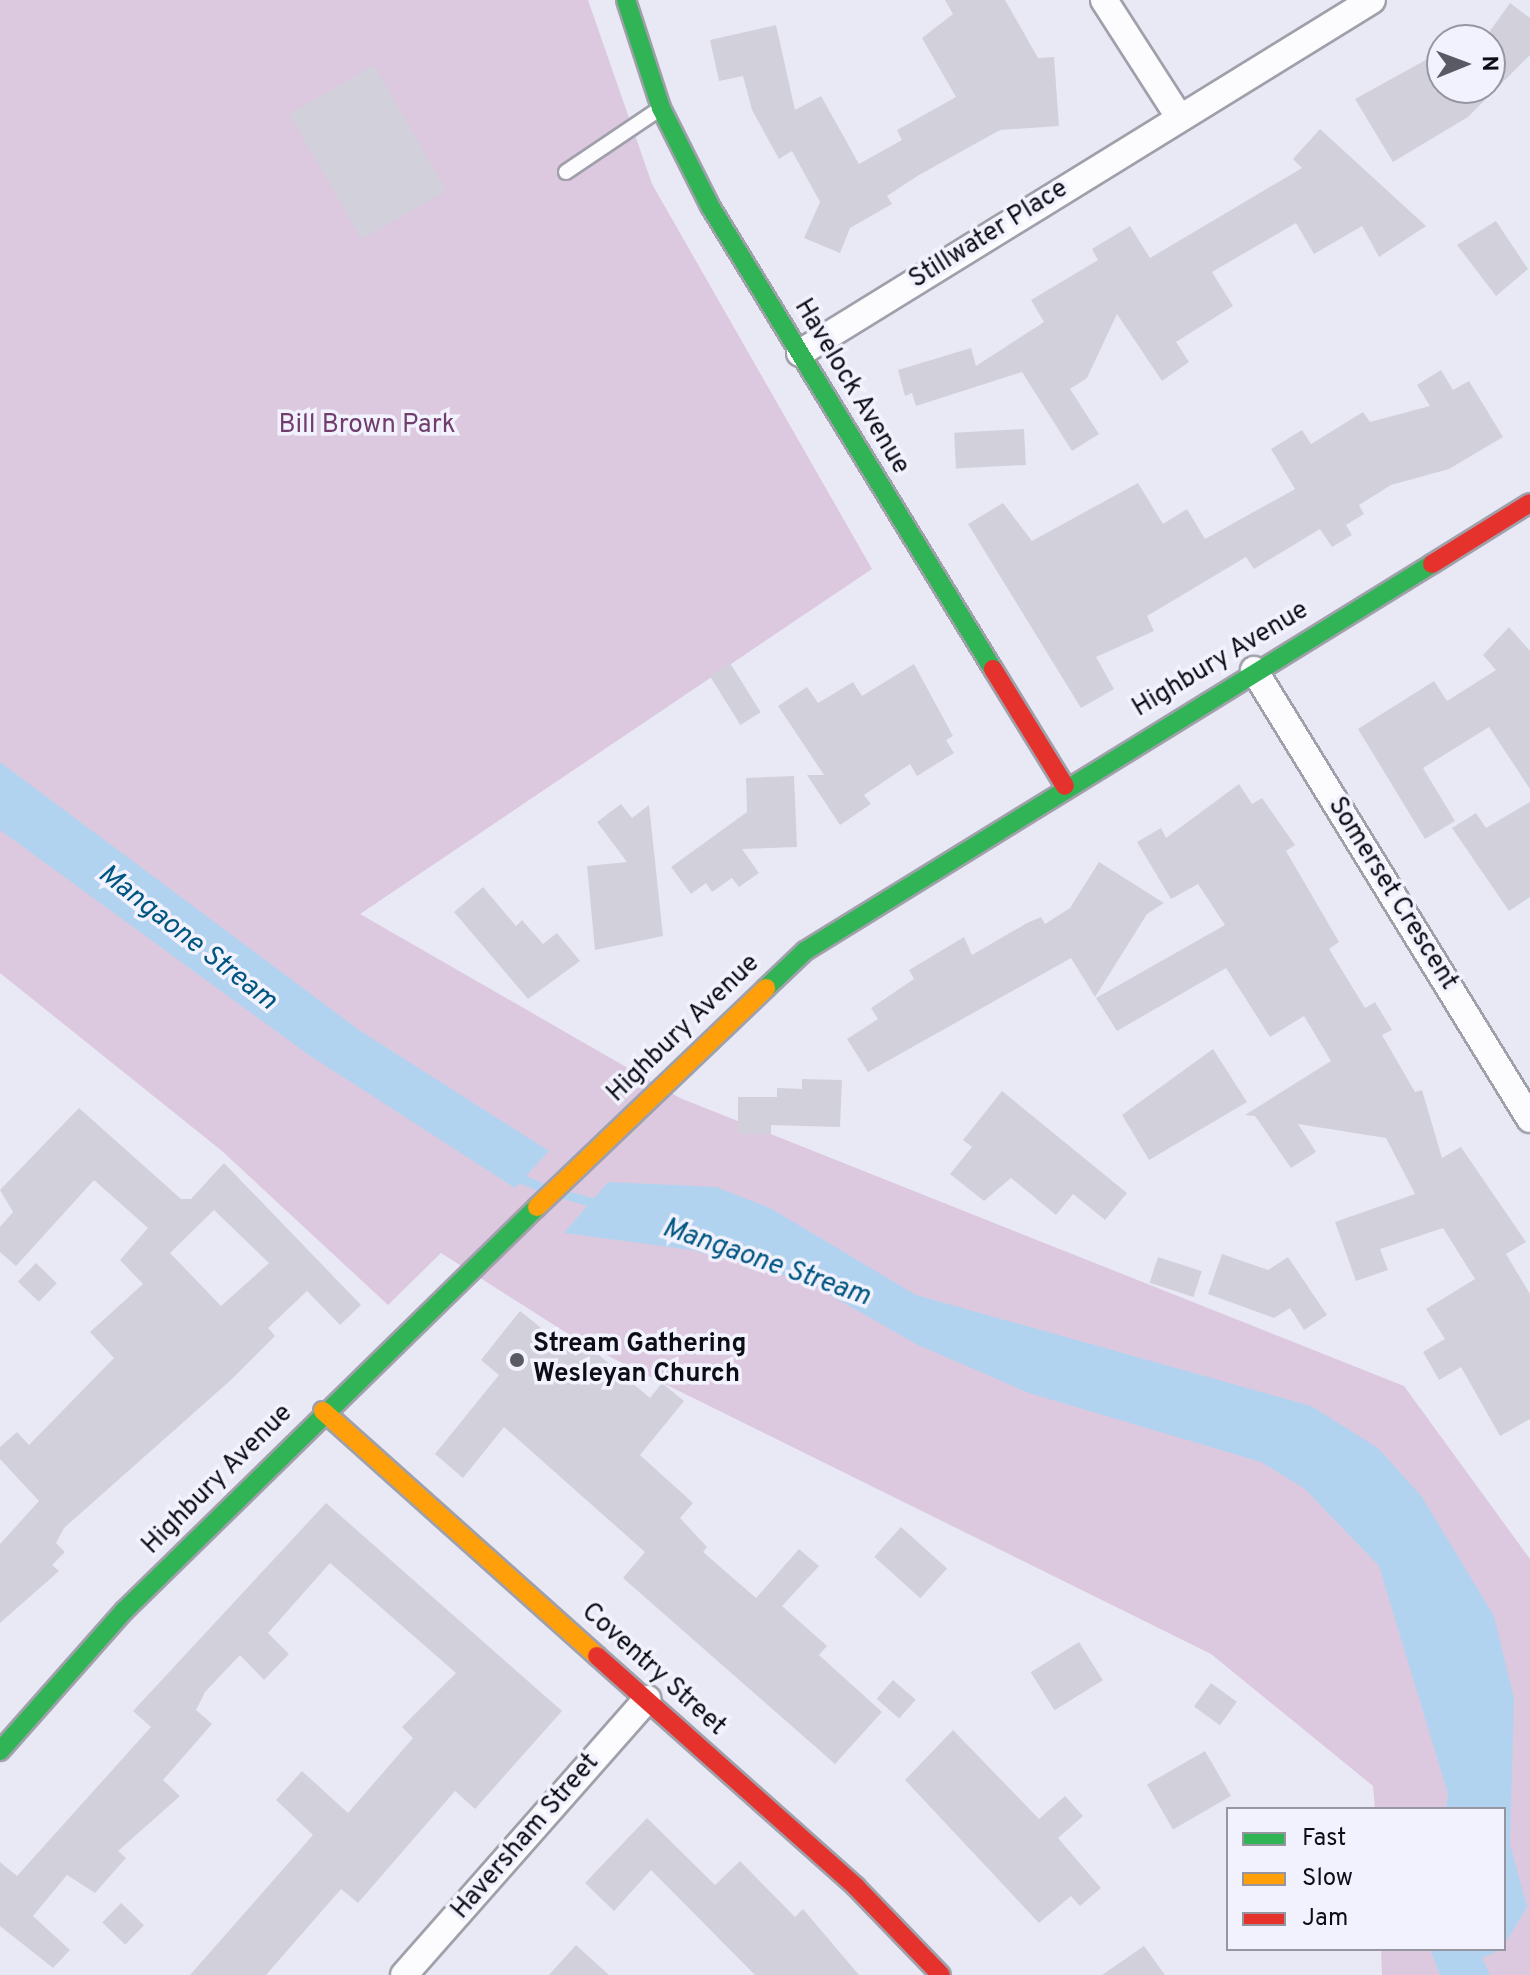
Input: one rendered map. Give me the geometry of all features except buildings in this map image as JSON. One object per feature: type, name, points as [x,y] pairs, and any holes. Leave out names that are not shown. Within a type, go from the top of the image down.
[{"type":"street","name":"Havelock Avenue","points":[[626,0],[661,108],[710,206],[1065,786]]},
{"type":"street","points":[[1104,0],[1179,117]]},
{"type":"street","name":"Stillwater Place","points":[[800,353],[1372,0]]},
{"type":"street","name":"Highbury Avenue","points":[[0,1751],[124,1611],[323,1411],[805,951],[1065,786],[1530,503]]},
{"type":"street","name":"Somerset Crescent","points":[[1254,670],[1530,1119]]},
{"type":"street","name":"Coventry Street","points":[[323,1411],[856,1887],[941,1975]]},
{"type":"street","name":"Haversham Street","points":[[404,1975],[647,1699]]},
{"type":"lane","points":[[566,172],[661,108]]},
{"type":"green space","name":"Bill Brown Park","points":[[0,0],[588,0],[652,184],[872,569],[360,914],[680,1098],[1404,1386],[1530,1559],[1530,1975],[1382,1975],[1381,1951],[1506,1951],[1506,1807],[1375,1807],[1373,1786],[1211,1654],[584,1344],[441,1253],[388,1305],[222,1151],[0,973]]},
{"type":"water","points":[[0,762],[359,1030],[549,1151],[515,1188],[309,1055],[0,830]]},
{"type":"water","points":[[608,1182],[716,1187],[770,1208],[916,1295],[1311,1406],[1378,1448],[1422,1497],[1494,1616],[1514,1698],[1510,1844],[1527,1907],[1506,1942],[1506,1807],[1446,1807],[1448,1794],[1379,1566],[1305,1489],[1261,1462],[1029,1393],[918,1345],[807,1282],[692,1250],[564,1233]]},
{"type":"water","points":[[1431,1951],[1498,1951],[1482,1958],[1490,1975],[1440,1975]]},
{"type":"waterway","name":"Mangaone Stream","points":[[514,1176],[544,1188]]},
{"type":"waterway","name":"Mangaone Stream","points":[[566,1195],[606,1206]]},
{"type":"traffic: fast","points":[[626,0],[661,108],[710,206],[993,669]]},
{"type":"traffic: fast","points":[[766,988],[805,951],[1432,564]]},
{"type":"traffic: fast","points":[[0,1751],[124,1611],[537,1207]]},
{"type":"traffic: slow","points":[[537,1207],[766,988]]},
{"type":"traffic: slow","points":[[323,1411],[597,1656]]},
{"type":"traffic: jam","points":[[1432,564],[1530,503]]},
{"type":"traffic: jam","points":[[993,669],[1065,786]]},
{"type":"traffic: jam","points":[[597,1656],[856,1887],[941,1975]]},
{"type":"place","name":"Stream Gathering Wesleyan Church","points":[[517,1360]]}]
